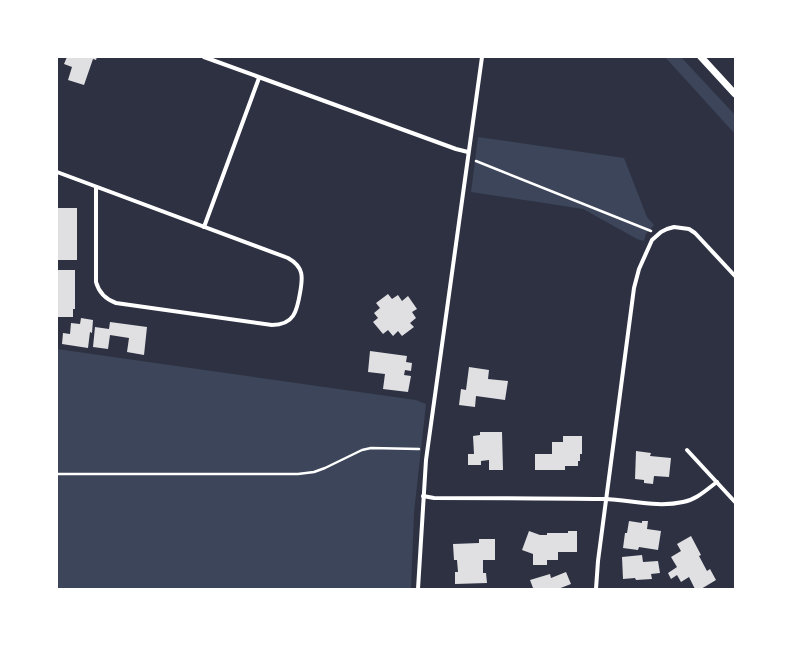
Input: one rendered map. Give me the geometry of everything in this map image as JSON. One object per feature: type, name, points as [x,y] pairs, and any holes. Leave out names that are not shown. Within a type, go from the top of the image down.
[{"type":"street","points":[[204,57],[456,149],[468,152]]},
{"type":"street","points":[[418,589],[427,450],[482,57]]},
{"type":"street","points":[[701,57],[735,94]]},
{"type":"street","points":[[204,227],[259,78]]},
{"type":"street","points":[[57,172],[288,258],[297,265],[302,274],[298,309],[291,318],[282,324],[272,325],[116,303],[104,297],[96,282],[96,187]]},
{"type":"street","points":[[596,589],[598,561],[634,288],[639,269],[656,236],[667,229],[674,227],[689,229],[695,233],[735,276]]},
{"type":"street","points":[[687,450],[735,502]]},
{"type":"street","points":[[423,496],[434,498],[607,499],[655,505],[670,505],[685,502],[697,497],[717,482]]},
{"type":"path","points":[[467,159],[650,229],[656,236]]},
{"type":"path","points":[[57,474],[298,474],[314,472],[362,450],[371,448],[413,448],[427,450]]},
{"type":"shaded area","points":[[665,57],[681,57],[735,115],[735,134]]},
{"type":"shaded area","points":[[478,137],[624,158],[647,217],[654,225],[646,234],[644,241],[637,239],[583,209],[471,192]]},
{"type":"shaded area","points":[[57,349],[416,400],[426,404],[414,513],[411,589],[57,589]]},
{"type":"building","points":[[67,57],[97,57],[96,60],[93,59],[84,85],[68,80],[72,67],[64,64]]},
{"type":"building","points":[[57,208],[77,208],[77,260],[57,260]]},
{"type":"building","points":[[57,270],[75,270],[75,309],[73,309],[73,317],[57,317]]},
{"type":"building","points":[[388,294],[392,299],[398,295],[402,301],[408,296],[417,309],[412,312],[416,318],[410,323],[414,327],[402,336],[398,331],[393,336],[388,330],[383,334],[373,322],[378,318],[374,313],[380,308],[376,303]]},
{"type":"building","points":[[81,318],[93,320],[92,333],[90,332],[88,348],[62,344],[63,333],[70,334],[71,323],[80,324]]},
{"type":"building","points":[[110,322],[147,327],[144,355],[127,352],[129,338],[110,335],[108,349],[93,347],[95,327],[109,329]]},
{"type":"building","points":[[370,351],[407,356],[406,362],[412,363],[411,371],[405,370],[404,375],[411,376],[408,392],[383,389],[385,374],[368,372]]},
{"type":"building","points":[[469,367],[489,370],[488,379],[508,381],[505,400],[476,396],[475,407],[459,405],[461,389],[466,390]]},
{"type":"building","points":[[480,432],[502,432],[503,470],[489,470],[489,460],[481,461],[481,465],[468,465],[468,454],[474,454],[473,436],[480,435]]},
{"type":"building","points":[[563,436],[582,436],[582,454],[580,454],[578,466],[565,466],[565,470],[535,470],[535,454],[552,454],[552,442],[563,442]]},
{"type":"building","points":[[636,451],[651,453],[650,456],[671,458],[669,477],[654,476],[653,484],[644,483],[644,480],[635,479]]},
{"type":"building","points":[[629,521],[642,523],[642,521],[648,521],[647,529],[661,531],[658,550],[639,547],[638,550],[623,548],[625,533],[627,533]]},
{"type":"building","points":[[529,531],[540,535],[547,535],[547,533],[568,533],[568,531],[577,531],[577,552],[558,552],[558,560],[547,560],[547,565],[533,565],[533,554],[522,550]]},
{"type":"building","points":[[691,536],[707,571],[710,569],[716,580],[701,589],[695,589],[689,577],[681,582],[677,575],[671,579],[668,573],[677,567],[671,557],[681,551],[677,544]]},
{"type":"building","points":[[479,539],[495,539],[495,560],[483,560],[483,573],[486,573],[487,583],[455,584],[455,572],[458,572],[457,560],[454,560],[453,544],[479,543]]},
{"type":"building","points":[[642,555],[643,562],[658,561],[660,573],[651,574],[652,579],[623,579],[622,557]]},
{"type":"building","points":[[566,572],[571,584],[558,589],[530,589],[533,588],[530,580],[550,574],[551,578]]}]
